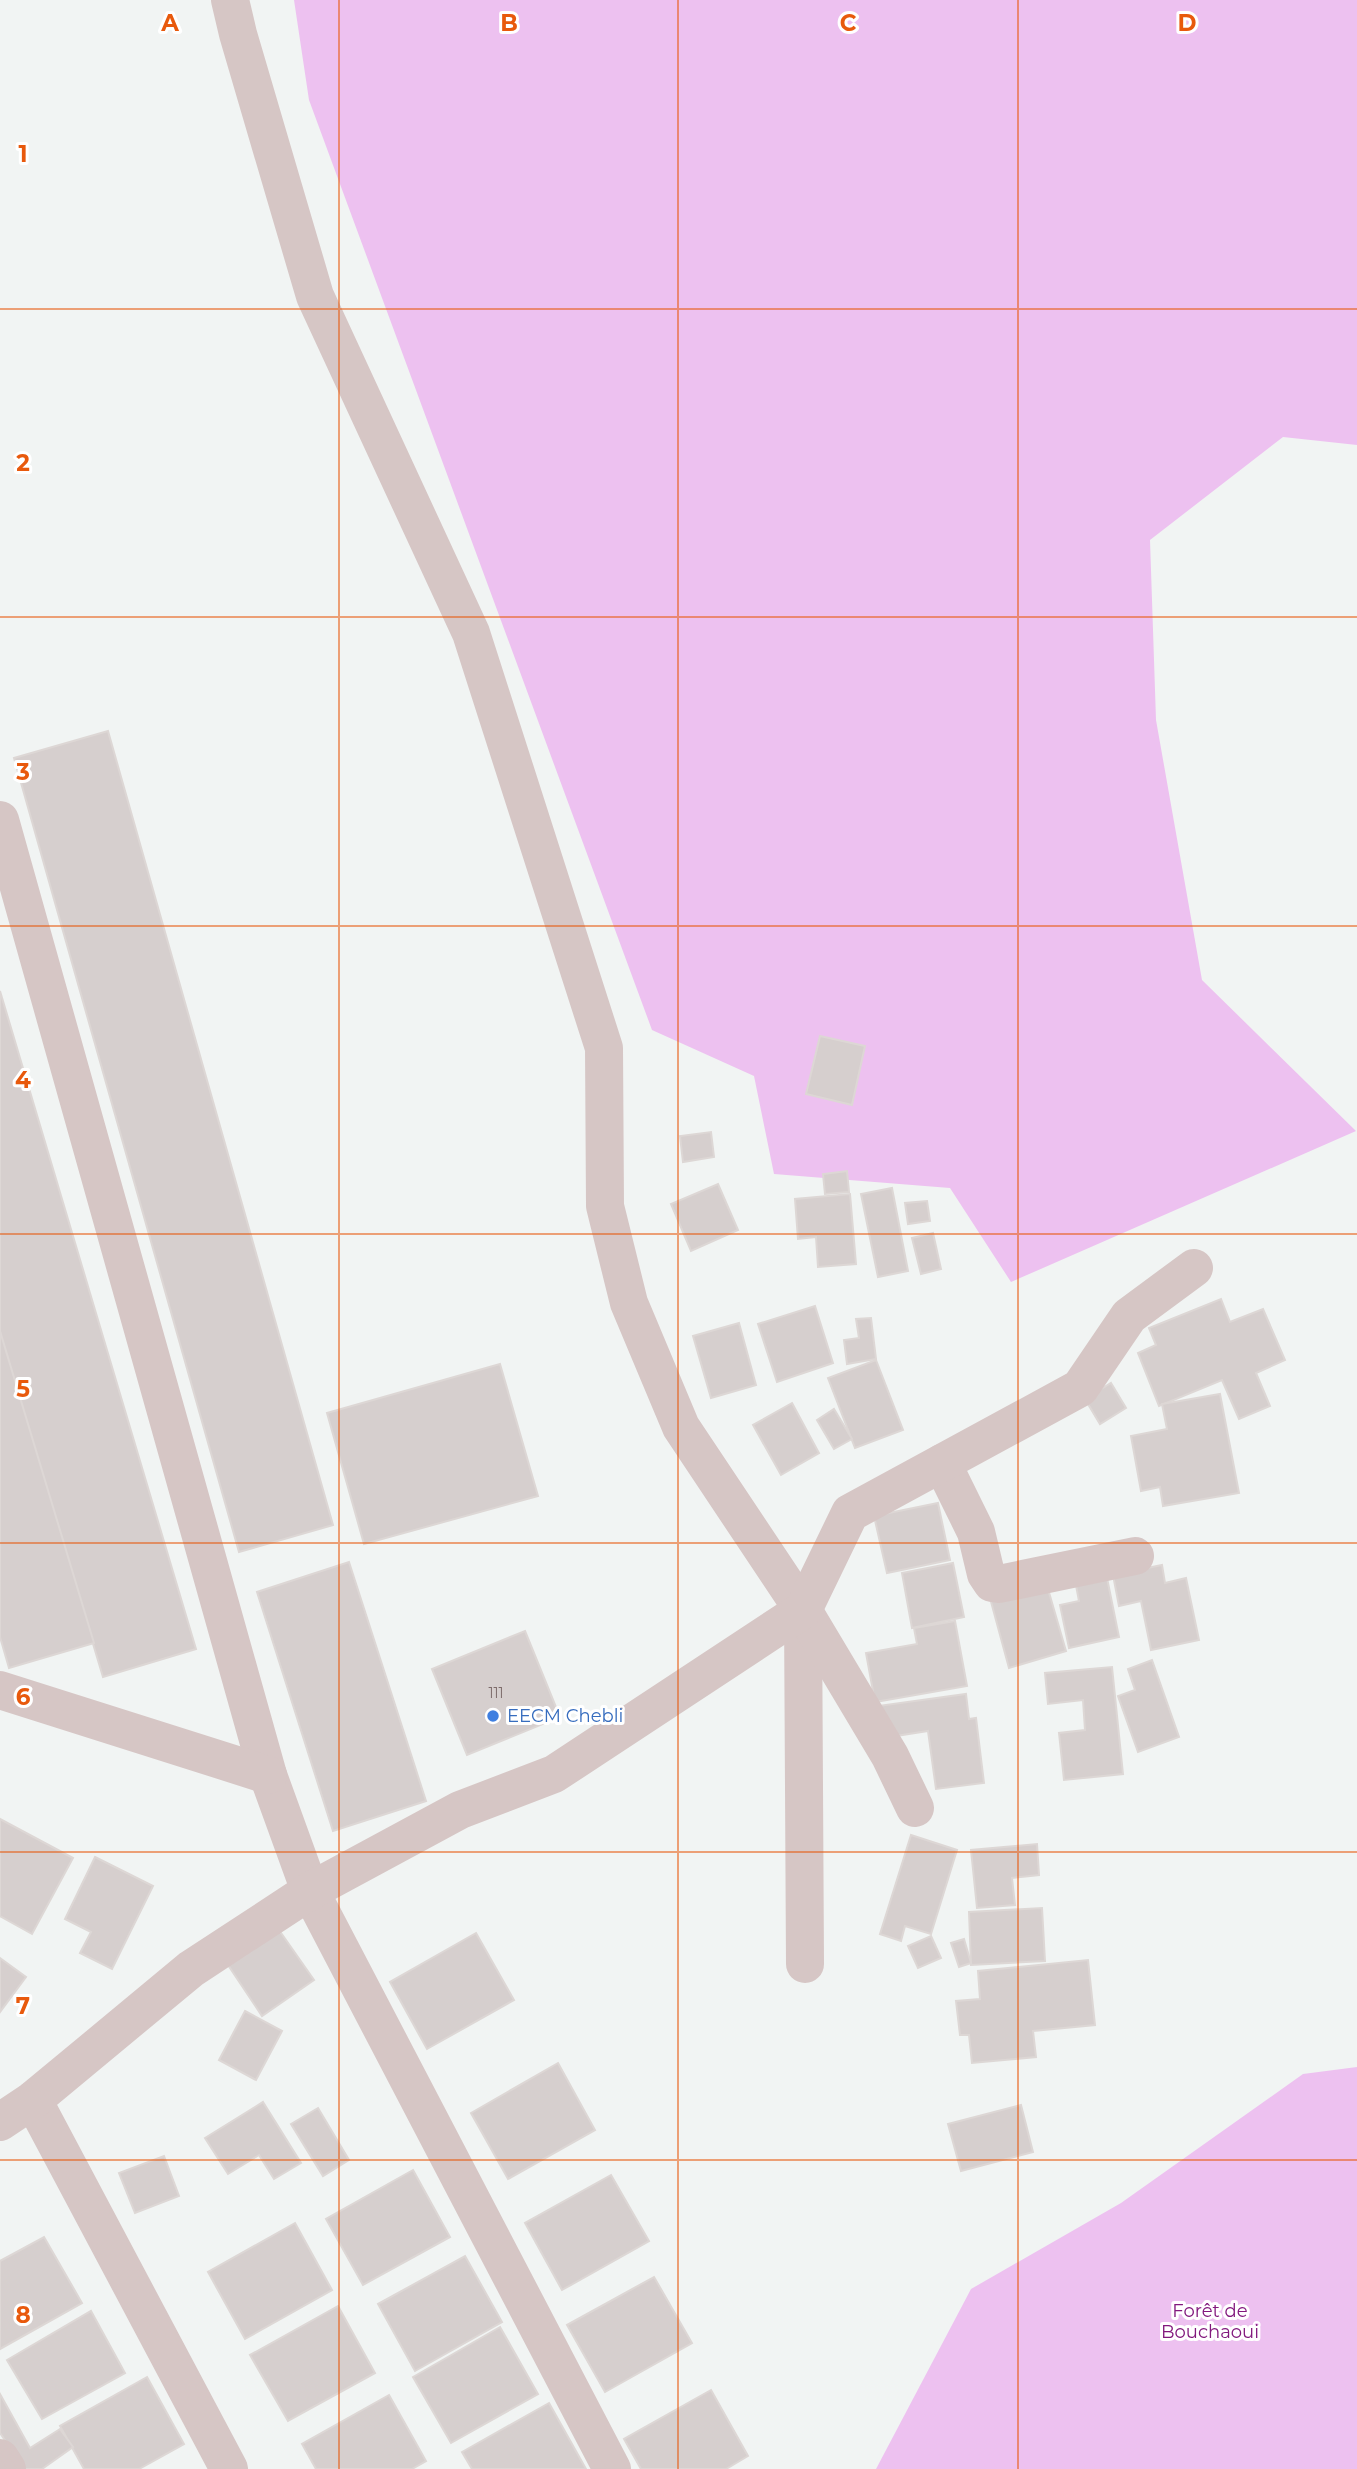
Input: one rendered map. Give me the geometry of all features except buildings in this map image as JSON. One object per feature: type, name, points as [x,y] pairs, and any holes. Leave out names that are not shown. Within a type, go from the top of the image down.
[{"type":"street","points":[[230,0],[315,296],[471,632],[604,1048],[605,1206],[629,1303],[681,1427],[803,1610],[890,1756],[915,1808]]},
{"type":"street","points":[[0,820],[268,1775],[310,1891],[612,2469]]},
{"type":"street","points":[[805,1964],[803,1610],[850,1513],[1080,1388],[1129,1316],[1194,1268]]},
{"type":"street","points":[[942,1463],[976,1532],[986,1574],[992,1583],[999,1584],[1135,1556]]},
{"type":"street","points":[[0,2122],[33,2100],[191,1969],[310,1891],[460,1810],[554,1774],[803,1610]]},
{"type":"street","points":[[0,1690],[268,1775]]},
{"type":"street","points":[[33,2100],[229,2469]]},
{"type":"street","points":[[0,2458],[7,2469]]},
{"type":"green space","points":[[294,0],[1357,0],[1357,445],[1283,437],[1150,540],[1156,720],[1202,980],[1356,1131],[1011,1282],[950,1188],[774,1174],[754,1076],[652,1030],[309,100]]},
{"type":"green space","name":"Forêt de Bouchaoui","points":[[1357,2067],[1357,2469],[876,2469],[971,2289],[1121,2203],[1303,2074]]},
{"type":"place","name":"EECM Chebli","points":[[493,1716]]}]
